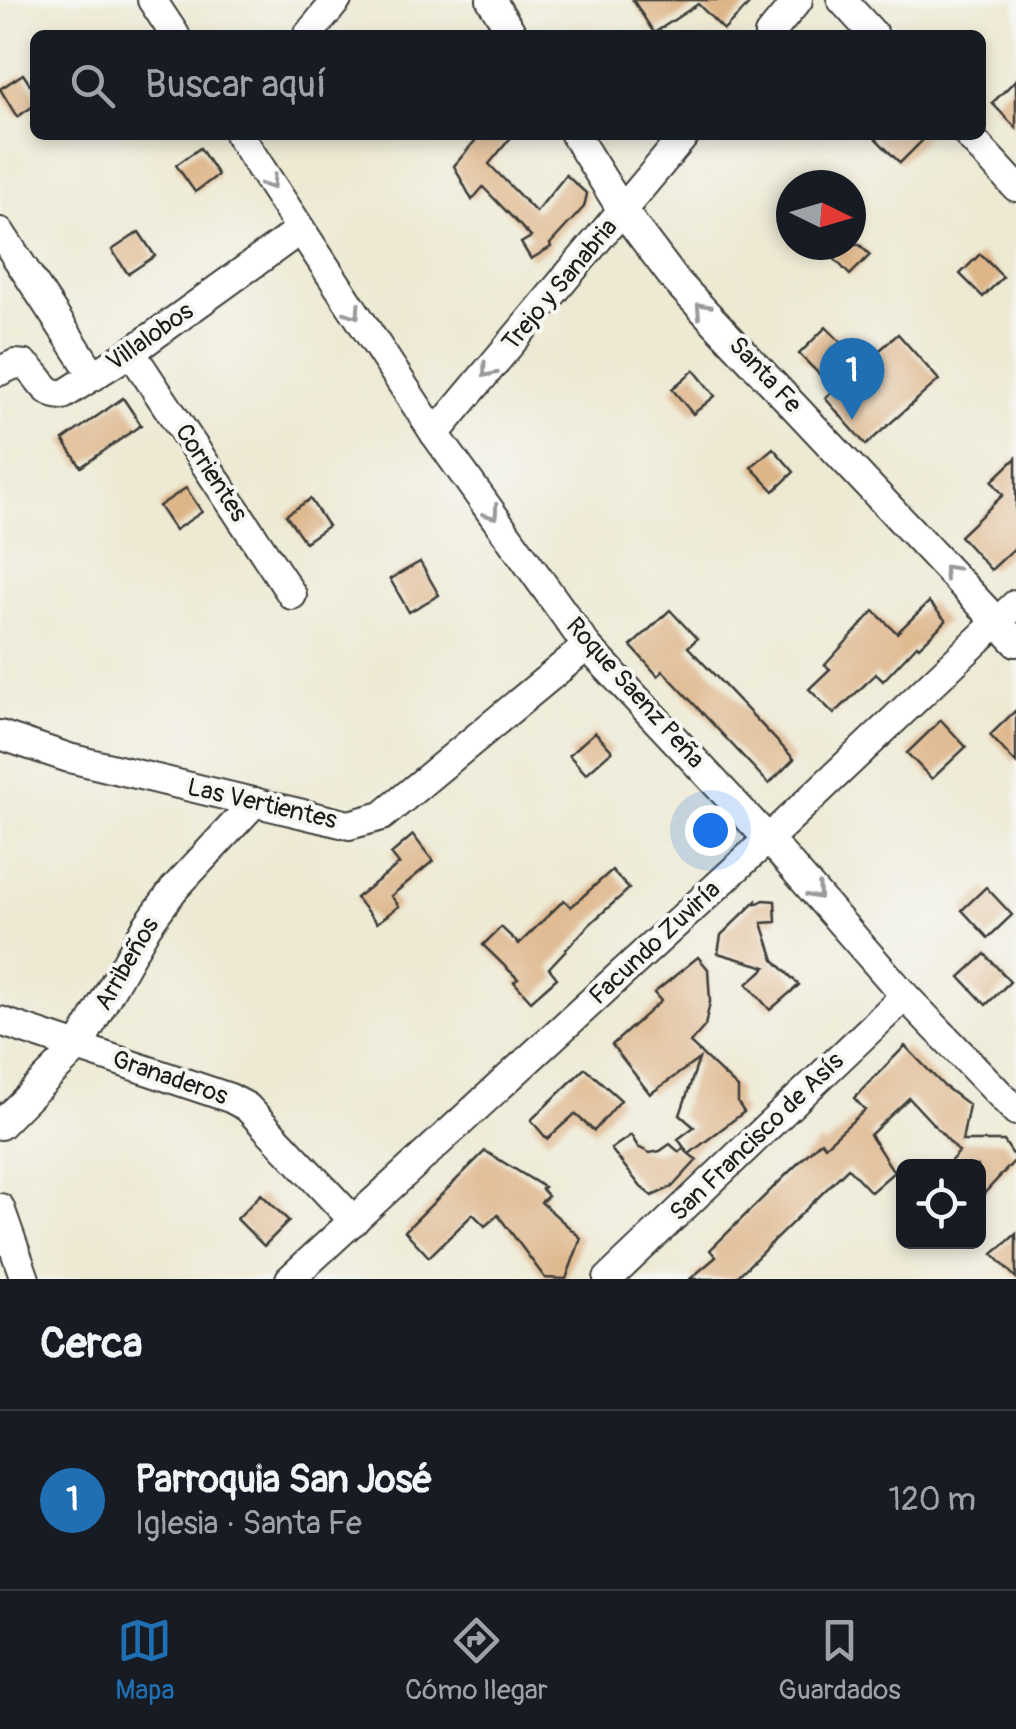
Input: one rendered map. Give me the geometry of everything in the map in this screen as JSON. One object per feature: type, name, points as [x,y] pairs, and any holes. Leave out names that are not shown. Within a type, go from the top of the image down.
[{"type":"street","points":[[152,0],[172,30]]},
{"type":"street","points":[[312,30],[337,0]]},
{"type":"street","points":[[491,0],[510,30]]},
{"type":"street","points":[[773,30],[798,0]]},
{"type":"street","points":[[842,0],[869,30]]},
{"type":"street","name":"Roque Saenz Peña","points":[[242,140],[435,434],[587,646],[1016,1111]]},
{"type":"street","name":"Santa Fe","points":[[579,140],[622,210],[675,280],[1010,622]]},
{"type":"street","name":"Trejo y Sanabria","points":[[435,434],[681,140]]},
{"type":"street","points":[[973,140],[1016,186]]},
{"type":"street","name":"Villalobos","points":[[0,371],[14,364],[25,365],[54,395],[63,395],[131,352],[300,230]]},
{"type":"street","points":[[0,232],[94,376]]},
{"type":"street","name":"Corrientes","points":[[131,352],[292,595]]},
{"type":"street","name":"Facundo Zuviría","points":[[290,1279],[1010,622]]},
{"type":"street","name":"Las Vertientes","points":[[0,735],[69,758],[349,825],[382,816],[587,646]]},
{"type":"street","name":"Arribeños","points":[[0,1125],[78,1047],[147,926],[174,888],[255,802]]},
{"type":"street","name":"San Francisco de Asís","points":[[608,1279],[906,996]]},
{"type":"street","name":"Granaderos","points":[[0,1021],[247,1107],[354,1221]]},
{"type":"street","points":[[0,1208],[25,1279]]},
{"type":"building","points":[[633,0],[753,0],[724,30],[698,4],[659,30],[652,30]]},
{"type":"building","points":[[23,74],[30,84],[30,108],[17,117],[0,89]]},
{"type":"building","points":[[1016,80],[1016,128],[992,103]]},
{"type":"building","points":[[476,140],[509,140],[489,164],[536,212],[566,175],[587,194],[584,207],[551,247],[531,259],[521,243],[531,237],[483,187],[472,200],[454,166]]},
{"type":"building","points":[[877,140],[923,140],[900,163]]},
{"type":"building","points":[[200,148],[218,175],[195,192],[176,165]]},
{"type":"building","points":[[139,232],[155,256],[128,274],[112,250]]},
{"type":"building","points":[[980,254],[1003,277],[983,297],[960,274]]},
{"type":"building","points":[[836,260],[865,260],[850,275]]},
{"type":"building","points":[[826,327],[863,365],[898,334],[939,380],[866,445],[825,398],[835,390],[799,354]]},
{"type":"building","points":[[694,370],[715,396],[693,414],[672,389]]},
{"type":"building","points":[[123,398],[141,425],[81,467],[63,440]]},
{"type":"building","points":[[773,448],[794,472],[774,491],[751,467]]},
{"type":"building","points":[[1016,458],[1016,547],[991,570],[960,536],[1003,495],[992,481]]},
{"type":"building","points":[[186,488],[202,512],[175,530],[159,506]]},
{"type":"building","points":[[310,499],[328,526],[305,542],[286,515]]},
{"type":"building","points":[[420,562],[439,595],[409,612],[390,579]]},
{"type":"building","points":[[929,602],[946,621],[883,681],[876,674],[834,714],[809,689],[830,669],[825,665],[874,611],[897,633]]},
{"type":"building","points":[[670,610],[697,639],[688,647],[794,759],[769,784],[663,671],[658,676],[631,646]]},
{"type":"building","points":[[1016,710],[1016,763],[990,735]]},
{"type":"building","points":[[941,720],[966,747],[932,779],[907,753]]},
{"type":"building","points":[[595,732],[612,751],[586,774],[569,755]]},
{"type":"building","points":[[413,835],[433,861],[391,896],[399,906],[377,923],[356,898],[399,864],[391,854]]},
{"type":"building","points":[[612,870],[629,889],[549,968],[557,978],[531,1001],[514,982],[518,979],[483,945],[501,927],[519,944],[564,900],[571,907]]},
{"type":"building","points":[[986,887],[1012,915],[988,938],[962,910]]},
{"type":"building","points":[[756,901],[775,901],[776,922],[762,923],[774,960],[799,985],[770,1010],[747,984],[766,967],[718,953],[721,935]]},
{"type":"building","points":[[985,954],[1010,982],[986,1005],[960,977]]},
{"type":"building","points":[[698,957],[708,969],[710,1002],[705,1026],[690,1043],[738,1088],[738,1103],[744,1112],[689,1154],[697,1160],[672,1187],[652,1196],[611,1149],[631,1135],[638,1147],[650,1153],[670,1144],[679,1152],[683,1148],[688,1153],[678,1139],[694,1127],[680,1115],[699,1059],[650,1094],[612,1045],[661,1001],[654,993]]},
{"type":"building","points":[[905,1046],[969,1105],[962,1141],[1004,1141],[1016,1159],[986,1191],[986,1159],[952,1159],[959,1152],[909,1098],[870,1135],[894,1172],[871,1192],[848,1168],[735,1279],[690,1279],[716,1257],[710,1250],[821,1141],[825,1146],[865,1110],[854,1098]]},
{"type":"building","points":[[585,1068],[621,1100],[594,1131],[575,1114],[547,1139],[531,1120]]},
{"type":"building","points":[[485,1151],[544,1187],[548,1196],[541,1202],[581,1238],[566,1279],[545,1278],[498,1215],[485,1226],[473,1214],[429,1257],[405,1231]]},
{"type":"building","points":[[261,1194],[289,1221],[264,1246],[237,1219]]},
{"type":"building","points":[[1016,1234],[1016,1278],[993,1254]]},
{"type":"place","name":"Parroquia San José","points":[[852,420]]}]
